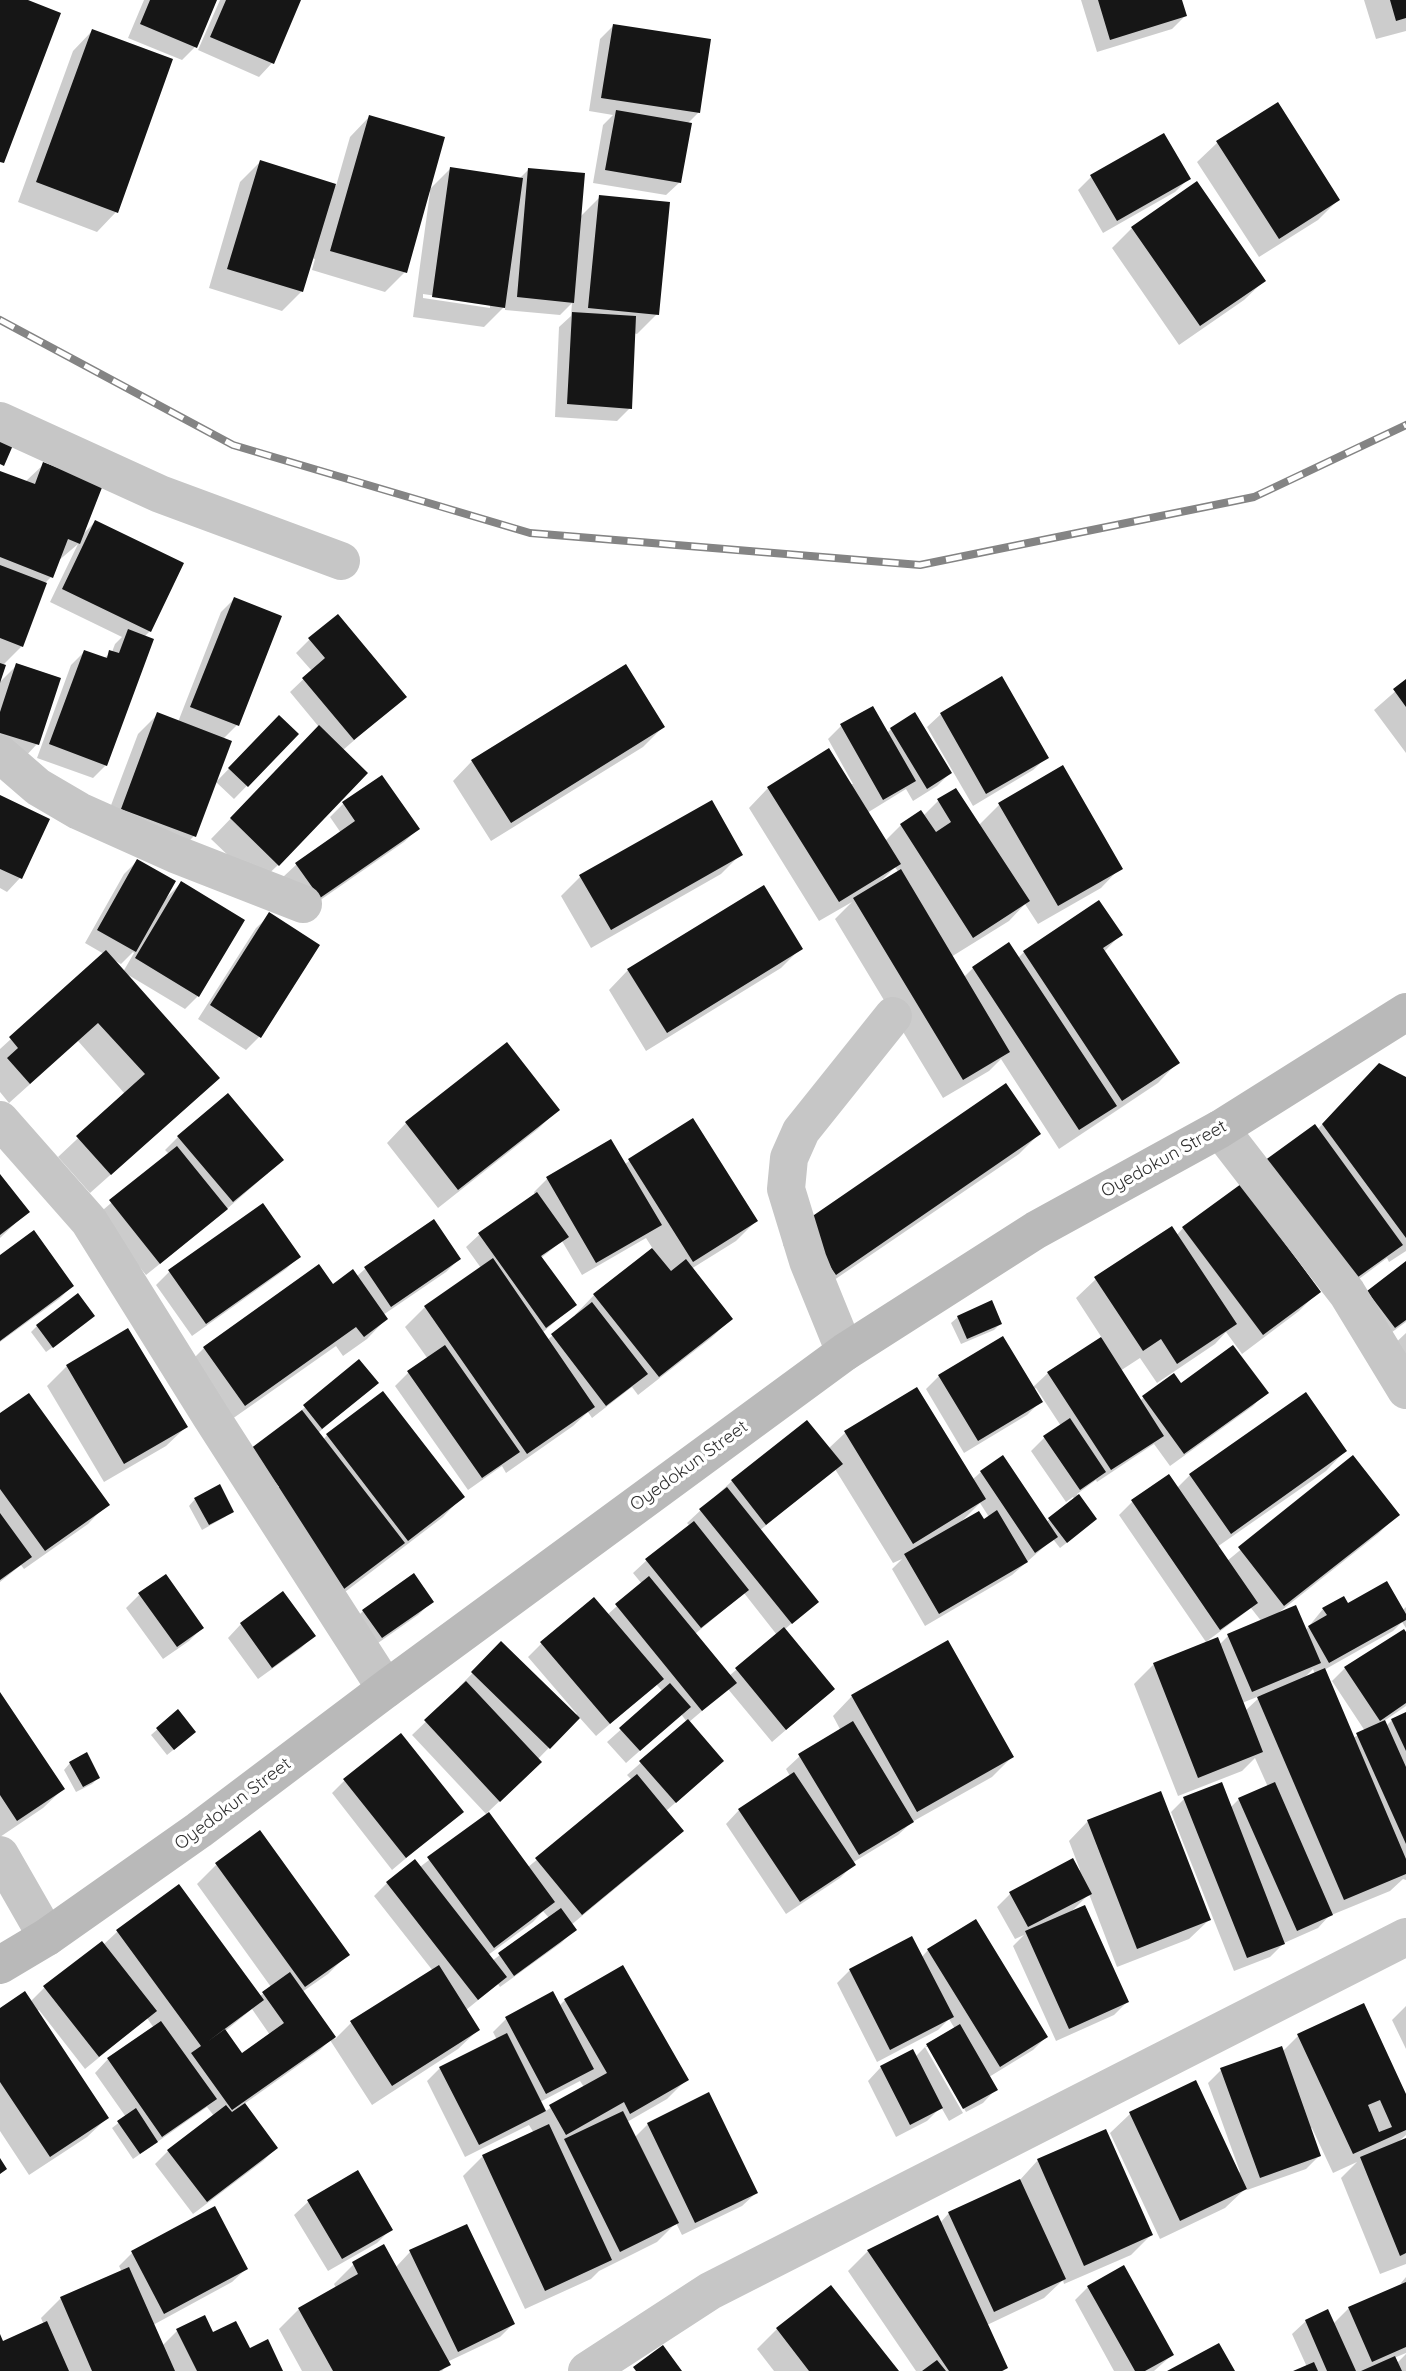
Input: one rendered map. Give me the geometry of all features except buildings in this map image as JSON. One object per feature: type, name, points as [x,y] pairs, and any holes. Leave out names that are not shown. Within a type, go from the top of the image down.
[{"type":"street","points":[[0,421],[160,494],[341,561]]},
{"type":"street","points":[[0,754],[38,787],[79,811],[175,854],[303,904]]},
{"type":"street","name":"Oyedokun Street","points":[[0,1965],[47,1937],[199,1830],[386,1689],[845,1352],[1036,1230],[1220,1129],[1406,1012]]},
{"type":"street","points":[[845,1352],[808,1261],[786,1189],[789,1158],[801,1131],[893,1016]]},
{"type":"street","points":[[0,1121],[89,1221],[386,1689]]},
{"type":"street","points":[[1220,1129],[1347,1293],[1406,1390]]},
{"type":"street","points":[[0,1855],[47,1937]]},
{"type":"street","points":[[587,2371],[710,2291],[1406,1937]]},
{"type":"railway","points":[[0,320],[233,445],[530,533],[920,565],[1254,497],[1406,425]]}]
